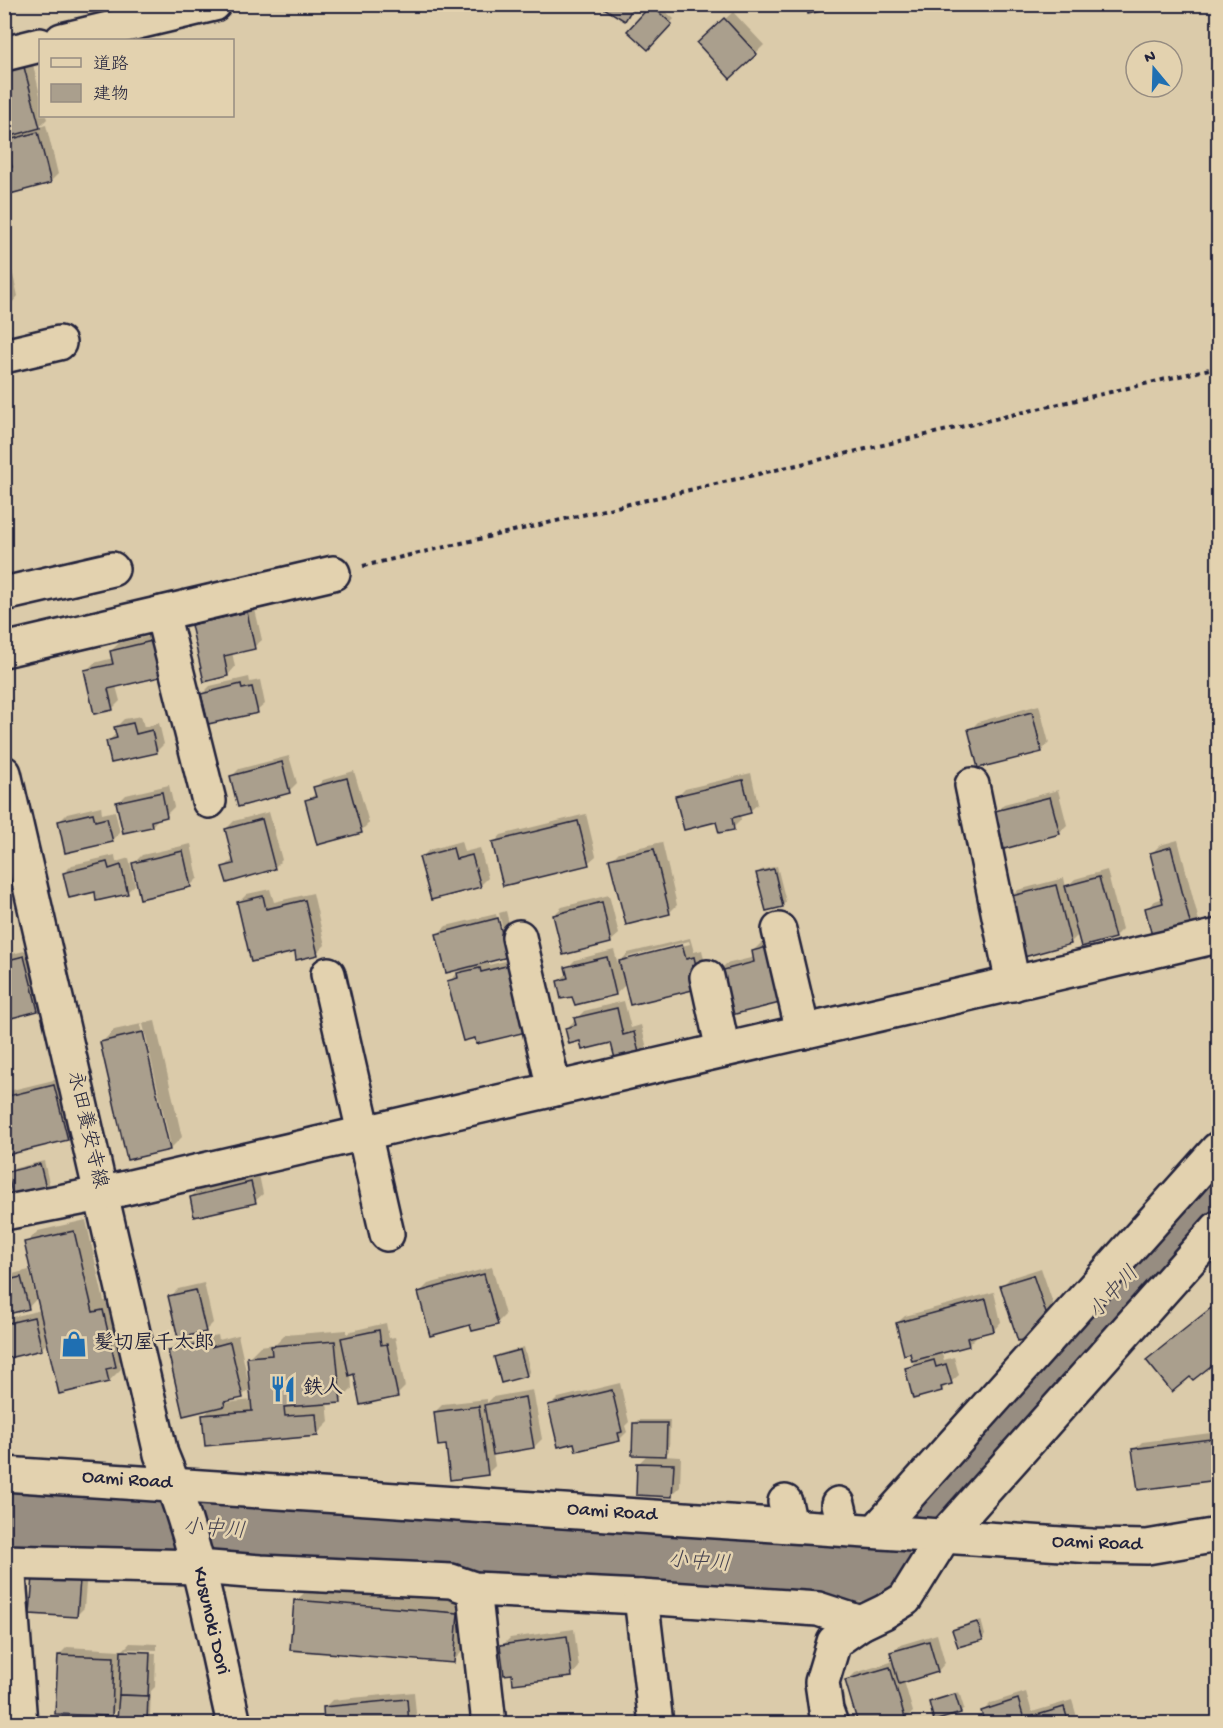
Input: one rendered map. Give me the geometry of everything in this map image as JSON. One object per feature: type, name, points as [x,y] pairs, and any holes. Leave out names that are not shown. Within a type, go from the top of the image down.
[{"type":"street","points":[[66,39],[214,4]]},
{"type":"street","points":[[4,54],[39,45]]},
{"type":"street","points":[[4,356],[59,344]]},
{"type":"street","points":[[4,594],[112,569]]},
{"type":"street","points":[[4,650],[333,573]]},
{"type":"street","points":[[162,613],[209,801]]},
{"type":"street","name":"永田養安寺線","points":[[4,773],[161,1454],[174,1484]]},
{"type":"street","points":[[972,785],[1013,984]]},
{"type":"street","points":[[779,930],[803,1032]]},
{"type":"street","points":[[519,936],[554,1089]]},
{"type":"street","points":[[4,1213],[100,1194],[1218,936]]},
{"type":"street","points":[[328,974],[387,1234]]},
{"type":"street","points":[[706,977],[723,1050]]},
{"type":"street","points":[[876,1531],[1218,1149]]},
{"type":"street","points":[[831,1724],[826,1710],[822,1682],[834,1642],[861,1623],[905,1599],[944,1536],[1218,1228]]},
{"type":"street","name":"Oami Road","points":[[4,1474],[788,1513],[841,1517],[876,1531],[1092,1546],[1147,1547],[1218,1536]]},
{"type":"street","name":"Kusunoki Dori","points":[[174,1484],[198,1567],[234,1724]]},
{"type":"street","points":[[21,1724],[6,1563],[198,1567],[451,1581],[474,1589],[641,1597],[818,1610],[861,1623]]},
{"type":"street","points":[[474,1589],[489,1724]]},
{"type":"street","points":[[641,1597],[656,1724]]},
{"type":"path","points":[[333,573],[1218,367]]},
{"type":"building","points":[[603,4],[635,4],[625,21],[602,7]]},
{"type":"building","points":[[806,4],[850,4],[808,14]]},
{"type":"building","points":[[651,5],[672,24],[648,50],[627,31]]},
{"type":"building","points":[[724,18],[757,54],[730,79],[697,43]]},
{"type":"building","points":[[24,67],[40,128],[4,138],[4,72]]},
{"type":"building","points":[[38,132],[51,183],[10,194],[4,169],[12,167],[5,141]]},
{"type":"building","points":[[4,279],[11,305],[4,307]]},
{"type":"building","points":[[247,612],[255,649],[224,656],[228,676],[204,682],[191,625]]},
{"type":"building","points":[[152,641],[160,677],[108,689],[113,710],[94,714],[84,670],[113,664],[110,651]]},
{"type":"building","points":[[241,684],[242,689],[252,687],[258,713],[208,724],[201,694]]},
{"type":"building","points":[[1032,712],[1042,752],[978,768],[968,729]]},
{"type":"building","points":[[133,723],[136,734],[152,730],[157,753],[111,763],[106,741],[117,738],[114,727]]},
{"type":"building","points":[[282,762],[290,793],[238,807],[230,776]]},
{"type":"building","points":[[347,778],[362,833],[317,845],[305,800],[316,797],[313,787]]},
{"type":"building","points":[[743,780],[751,813],[732,818],[734,830],[719,833],[716,822],[684,830],[675,796]]},
{"type":"building","points":[[162,792],[167,817],[151,821],[152,827],[123,833],[116,802]]},
{"type":"building","points":[[1050,797],[1060,834],[1004,849],[995,811]]},
{"type":"building","points":[[93,813],[95,821],[107,818],[113,842],[65,853],[58,821]]},
{"type":"building","points":[[262,819],[275,869],[227,883],[222,867],[234,864],[225,829]]},
{"type":"building","points":[[578,821],[589,865],[503,886],[492,842]]},
{"type":"building","points":[[1171,847],[1192,931],[1153,940],[1145,908],[1163,903],[1150,853]]},
{"type":"building","points":[[453,848],[456,859],[472,855],[481,887],[431,900],[419,857]]},
{"type":"building","points":[[654,849],[670,914],[626,925],[609,859]]},
{"type":"building","points":[[183,851],[191,887],[140,899],[132,863]]},
{"type":"building","points":[[107,862],[109,869],[121,865],[128,894],[96,901],[95,892],[69,898],[63,873]]},
{"type":"building","points":[[774,869],[783,907],[766,911],[756,873]]},
{"type":"building","points":[[1099,877],[1115,938],[1081,947],[1065,886]]},
{"type":"building","points":[[1056,885],[1071,944],[1024,957],[1008,897]]},
{"type":"building","points":[[263,896],[266,909],[305,900],[318,955],[296,960],[295,952],[251,962],[237,902]]},
{"type":"building","points":[[602,902],[611,943],[563,955],[553,915]]},
{"type":"building","points":[[498,918],[508,957],[446,973],[436,934]]},
{"type":"building","points":[[682,945],[686,959],[694,957],[701,988],[630,1005],[619,961]]},
{"type":"building","points":[[775,945],[788,1001],[727,1016],[716,972],[754,962],[752,951]]},
{"type":"building","points":[[24,956],[38,1011],[4,1020],[4,961]]},
{"type":"building","points":[[607,957],[616,995],[575,1005],[572,997],[561,999],[557,981],[568,978],[565,967]]},
{"type":"building","points":[[510,965],[526,1032],[476,1044],[475,1038],[463,1041],[447,981],[458,978],[457,973],[480,968],[481,972]]},
{"type":"building","points":[[617,1008],[623,1035],[634,1032],[641,1061],[617,1067],[611,1043],[582,1050],[580,1041],[569,1044],[565,1028],[576,1025],[574,1018]]},
{"type":"building","points":[[143,1032],[170,1150],[127,1160],[100,1042]]},
{"type":"building","points":[[54,1085],[68,1140],[7,1155],[4,1147],[4,1097]]},
{"type":"building","points":[[40,1164],[48,1196],[15,1205],[7,1172]]},
{"type":"building","points":[[251,1182],[256,1203],[194,1217],[190,1197]]},
{"type":"building","points":[[74,1231],[93,1312],[103,1310],[116,1367],[106,1369],[109,1382],[59,1394],[24,1242]]},
{"type":"building","points":[[484,1274],[498,1325],[472,1331],[470,1325],[430,1336],[418,1292]]},
{"type":"building","points":[[1033,1275],[1052,1331],[1018,1341],[1000,1285]]},
{"type":"building","points":[[21,1277],[29,1309],[4,1315],[4,1281]]},
{"type":"building","points":[[196,1290],[206,1332],[178,1338],[168,1296]]},
{"type":"building","points":[[986,1299],[994,1331],[967,1338],[969,1346],[912,1361],[910,1353],[904,1355],[896,1323]]},
{"type":"building","points":[[1211,1308],[1218,1318],[1218,1365],[1216,1362],[1193,1380],[1190,1377],[1172,1392],[1146,1360]]},
{"type":"building","points":[[34,1317],[42,1350],[4,1359],[4,1324]]},
{"type":"building","points":[[379,1330],[381,1345],[387,1344],[398,1397],[360,1405],[354,1374],[349,1376],[341,1338]]},
{"type":"building","points":[[335,1341],[341,1403],[284,1407],[285,1416],[316,1414],[318,1436],[205,1446],[202,1415],[252,1411],[247,1357],[272,1355],[271,1346]]},
{"type":"building","points":[[210,1342],[211,1347],[230,1342],[243,1398],[224,1402],[225,1406],[183,1416],[168,1351]]},
{"type":"building","points":[[520,1350],[527,1376],[501,1383],[494,1357]]},
{"type":"building","points":[[934,1360],[936,1367],[946,1364],[952,1384],[941,1387],[942,1391],[913,1399],[905,1368]]},
{"type":"building","points":[[612,1390],[622,1432],[618,1433],[620,1441],[576,1451],[574,1443],[558,1447],[548,1405]]},
{"type":"building","points":[[525,1397],[534,1448],[493,1455],[484,1405]]},
{"type":"building","points":[[479,1406],[488,1475],[450,1480],[446,1445],[438,1446],[434,1412]]},
{"type":"building","points":[[633,1423],[667,1423],[666,1456],[632,1455]]},
{"type":"building","points":[[1218,1438],[1218,1480],[1138,1490],[1132,1449]]},
{"type":"building","points":[[637,1463],[674,1464],[672,1497],[636,1495]]},
{"type":"building","points":[[33,1576],[80,1580],[77,1617],[30,1614]]},
{"type":"building","points":[[294,1600],[458,1613],[454,1663],[290,1650]]},
{"type":"building","points":[[1218,1613],[1218,1678],[1213,1614]]},
{"type":"building","points":[[977,1622],[983,1640],[958,1647],[952,1630]]},
{"type":"building","points":[[567,1636],[572,1677],[513,1684],[512,1674],[504,1675],[500,1645]]},
{"type":"building","points":[[929,1641],[938,1672],[899,1684],[890,1652]]},
{"type":"building","points":[[121,1651],[150,1652],[148,1696],[119,1695]]},
{"type":"building","points":[[58,1655],[114,1657],[112,1716],[55,1714]]},
{"type":"building","points":[[890,1667],[906,1721],[897,1724],[858,1724],[845,1680]]},
{"type":"building","points":[[955,1694],[961,1713],[934,1721],[929,1702]]},
{"type":"building","points":[[119,1695],[148,1696],[147,1720],[117,1719]]},
{"type":"building","points":[[407,1699],[409,1724],[324,1724],[323,1707]]},
{"type":"building","points":[[1018,1699],[1024,1719],[1064,1707],[1069,1724],[985,1724],[981,1711]]},
{"type":"waterway","name":"小中川","points":[[4,1516],[851,1574],[868,1569],[882,1557],[1218,1177]]},
{"type":"place","name":"髪切屋千太郎","points":[[74,1344]]},
{"type":"place","name":"鉄人","points":[[283,1389]]}]
